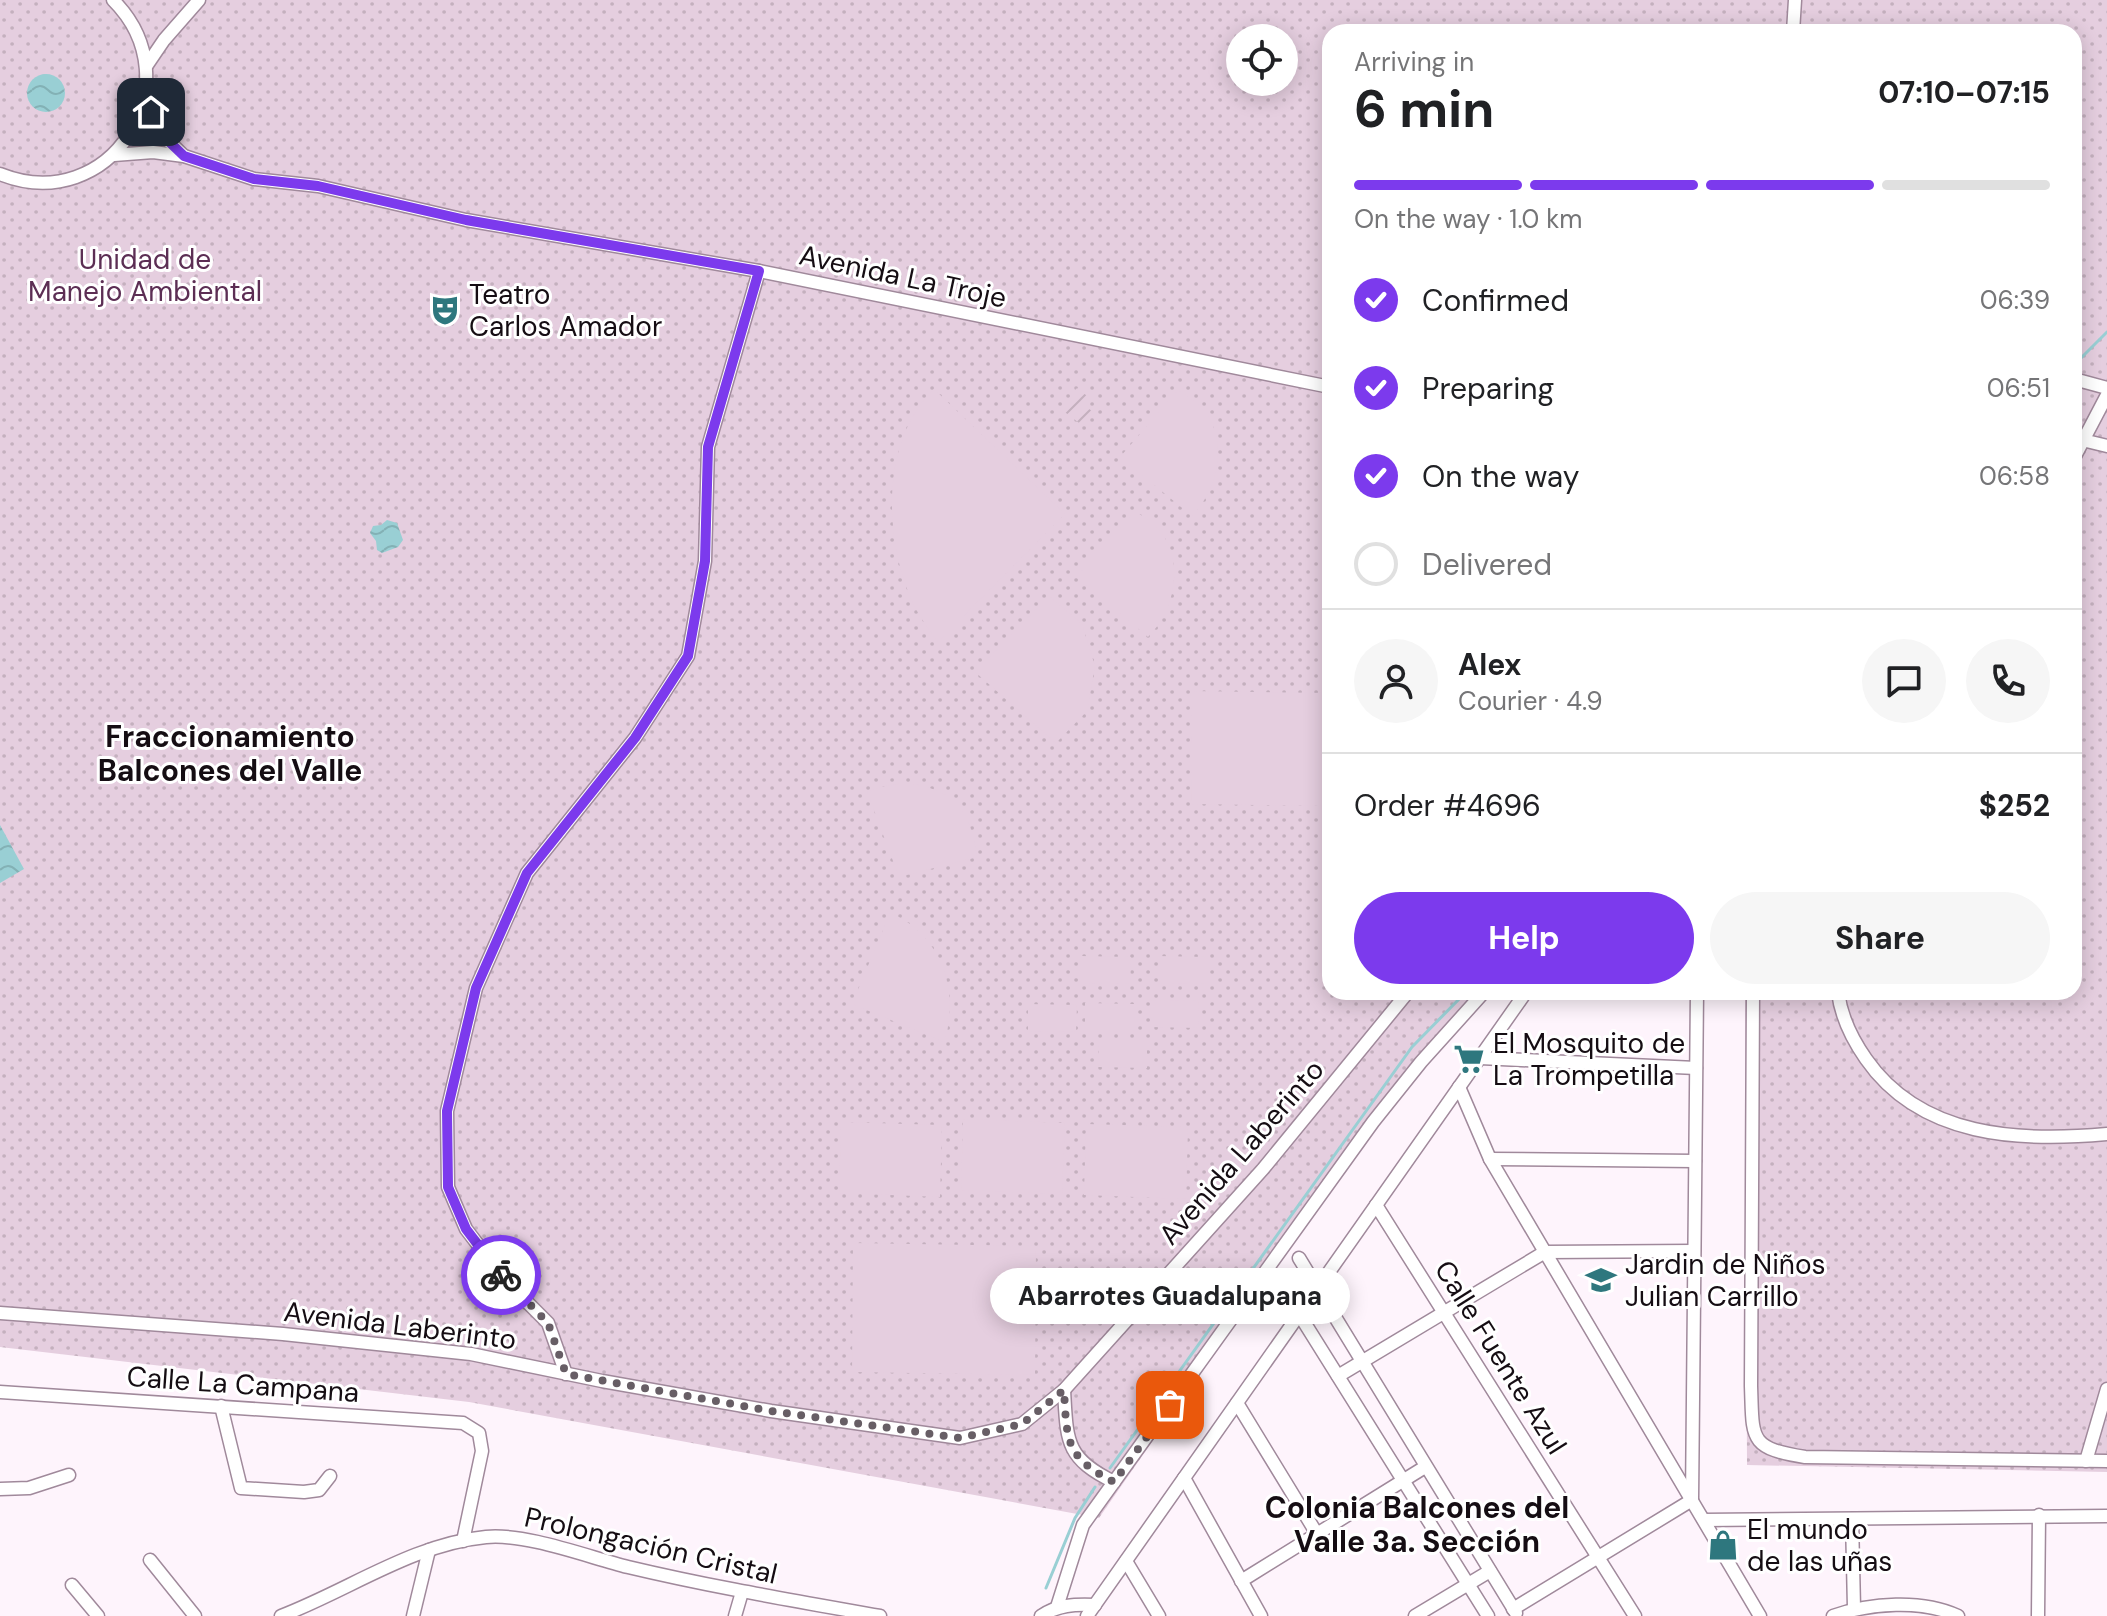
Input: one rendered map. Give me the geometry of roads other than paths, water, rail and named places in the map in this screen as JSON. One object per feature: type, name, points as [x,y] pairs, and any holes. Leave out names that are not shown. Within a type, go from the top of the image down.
[{"type":"street","points":[[0,174],[18,181],[53,183],[86,174],[114,155],[135,127],[146,94],[147,65],[140,37],[125,12],[113,0]]},
{"type":"street","points":[[147,65],[199,0]]},
{"type":"street","points":[[1794,24],[1795,0]]},
{"type":"street","name":"Avenida La Troje","points":[[146,94],[160,133],[184,156]]},
{"type":"street","name":"Avenida La Troje","points":[[114,155],[153,152],[184,156],[254,179],[318,186],[466,220],[759,271],[1322,385]]},
{"type":"street","points":[[566,1374],[548,1323],[505,1280],[466,1229],[448,1187],[447,1111],[476,988],[527,873],[635,738],[688,656],[705,561],[708,447],[759,271]]},
{"type":"street","points":[[2082,381],[2107,388]]},
{"type":"street","points":[[2082,434],[2107,395]]},
{"type":"street","points":[[2082,440],[2107,446]]},
{"type":"street","name":"Avenida Laberinto","points":[[0,1313],[283,1334],[471,1354],[771,1411],[960,1438],[1022,1424],[1064,1390],[1263,1169],[1401,1000]]},
{"type":"street","points":[[1057,1607],[1083,1525],[1373,1122],[1477,1000]]},
{"type":"street","points":[[1075,1616],[1091,1611],[1520,1000]]},
{"type":"street","points":[[1692,1500],[1697,1000]]},
{"type":"street","points":[[1753,1000],[1751,1386],[1753,1426],[1760,1444],[1773,1452],[1805,1457],[2107,1461]]},
{"type":"street","points":[[1839,1000],[1840,1011],[1856,1045],[1879,1078],[1905,1102],[1936,1117],[1977,1130],[2055,1139],[2107,1134]]},
{"type":"street","points":[[1480,1058],[1696,1068]]},
{"type":"street","points":[[1459,1087],[1490,1159],[1760,1616]]},
{"type":"street","points":[[1490,1159],[1695,1161]]},
{"type":"street","name":"Calle Fuente Azul","points":[[1376,1205],[1635,1616]]},
{"type":"street","points":[[1338,1376],[1545,1252],[1694,1251]]},
{"type":"street","points":[[1299,1258],[1515,1612],[1598,1556],[1692,1500]]},
{"type":"street","points":[[1283,1280],[1299,1314],[1488,1616]]},
{"type":"street","points":[[2086,1461],[2107,1389]]},
{"type":"street","points":[[1064,1390],[1073,1451],[1080,1462],[1114,1482]]},
{"type":"street","name":"Calle La Campana","points":[[0,1392],[463,1423],[479,1433],[482,1451],[463,1541]]},
{"type":"street","points":[[1237,1403],[1317,1534]]},
{"type":"street","points":[[221,1406],[241,1488],[319,1490],[330,1476]]},
{"type":"street","points":[[1241,1581],[1425,1467]]},
{"type":"street","points":[[0,1489],[29,1488],[69,1475]]},
{"type":"street","points":[[1184,1478],[1259,1615]]},
{"type":"street","points":[[2038,1616],[2039,1515]]},
{"type":"street","points":[[1704,1520],[2107,1516]]},
{"type":"street","points":[[1852,1519],[1854,1608]]},
{"type":"street","name":"Prolongación Cristal","points":[[281,1616],[429,1550],[488,1537],[511,1537],[742,1592],[880,1616]]},
{"type":"street","points":[[413,1616],[429,1550]]},
{"type":"street","points":[[150,1560],[195,1616]]},
{"type":"street","points":[[1126,1561],[1159,1616]]},
{"type":"street","points":[[1415,1616],[1490,1571]]},
{"type":"street","points":[[72,1585],[98,1616]]},
{"type":"street","points":[[735,1616],[742,1592]]},
{"type":"street","points":[[1042,1616],[1057,1607],[1074,1604],[1091,1611]]},
{"type":"street","points":[[1833,1616],[1854,1608],[1904,1606],[1943,1609],[1958,1616]]},
{"type":"water","points":[[46,74],[60,79],[65,93],[60,107],[46,112],[32,107],[27,93],[32,79]]},
{"type":"water","points":[[387,520],[397,523],[403,540],[398,547],[382,553],[377,550],[376,541],[370,533],[373,526]]},
{"type":"water","points":[[0,825],[24,869],[0,883]]},
{"type":"waterway","points":[[2082,357],[2107,332]]},
{"type":"waterway","points":[[1110,1468],[1412,1047],[1458,1000]]},
{"type":"waterway","points":[[1046,1588],[1075,1518],[1095,1487]]},
{"type":"place","name":"Teatro Carlos Amador","points":[[445,310]]},
{"type":"place","name":"El Mosquito de La Trompetilla","points":[[1469,1059]]},
{"type":"place","name":"Jardin de Niños Julian Carrillo","points":[[1601,1280]]},
{"type":"place","name":"Abarrotes Guadalupana","points":[[1170,1405]]},
{"type":"place","name":"El mundo de las uñas","points":[[1723,1545]]},
{"type":"district","name":"Fraccionamiento Balcones del Valle","points":[[230,754]]},
{"type":"district","name":"Colonia Balcones del Valle 3a. Sección","points":[[1417,1525]]},
{"type":"park label","name":"Unidad de Manejo Ambiental","points":[[145,275]]}]
